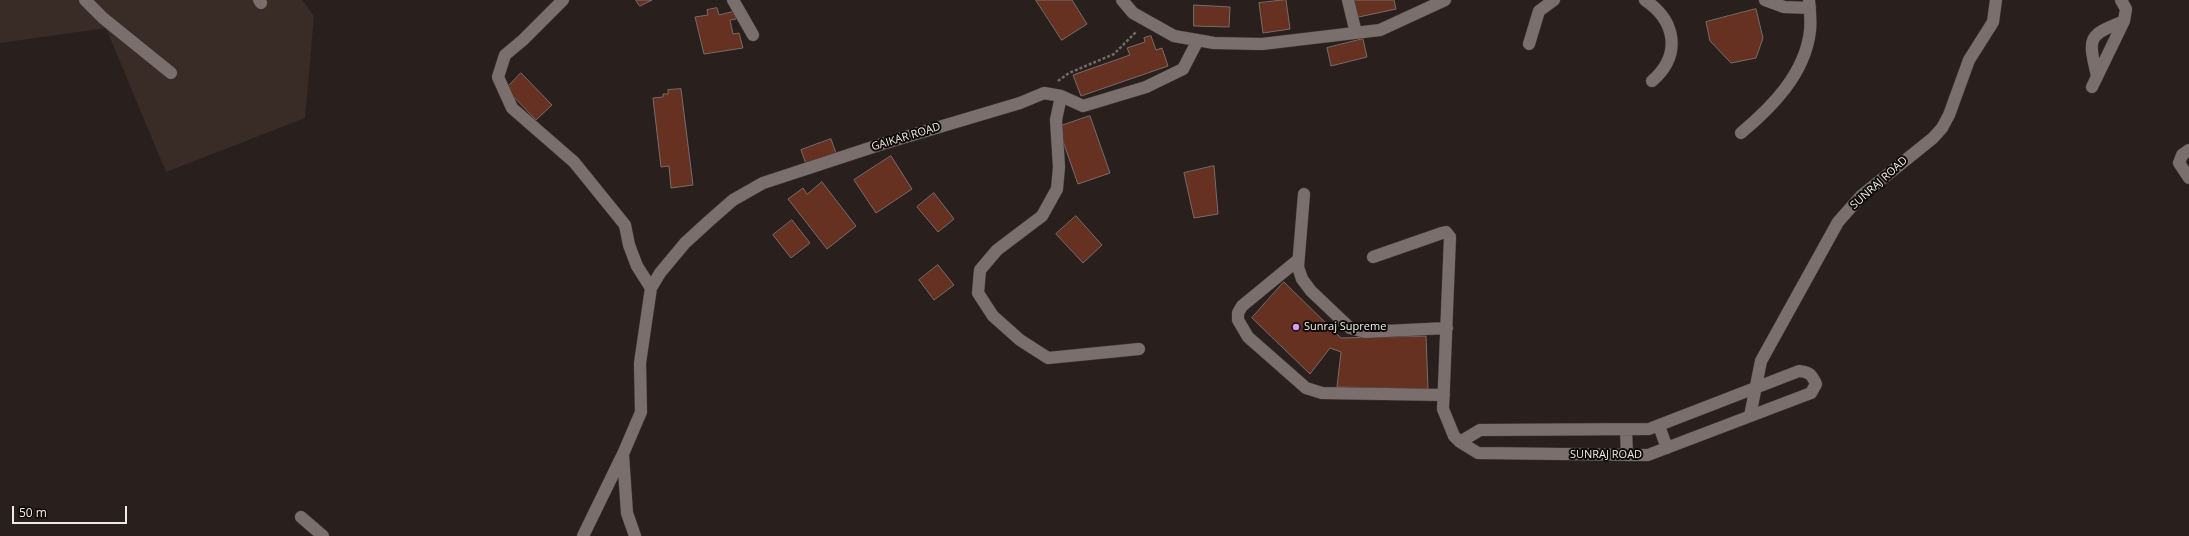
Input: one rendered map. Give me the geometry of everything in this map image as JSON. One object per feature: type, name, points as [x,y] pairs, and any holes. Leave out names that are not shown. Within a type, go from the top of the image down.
[{"type":"street","points":[[85,0],[103,18],[170,73]]},
{"type":"street","points":[[563,0],[523,40],[504,55],[498,77],[512,108],[574,162],[625,224],[629,245],[637,266],[651,288],[640,363],[641,412],[623,454],[583,536]]},
{"type":"street","points":[[733,0],[754,35]]},
{"type":"street","points":[[1122,0],[1133,12],[1174,36],[1214,42],[1262,44],[1380,30],[1445,0]]},
{"type":"street","points":[[1348,0],[1356,33]]},
{"type":"street","points":[[1529,44],[1539,11],[1554,0]]},
{"type":"street","points":[[1645,0],[1657,8],[1668,25],[1671,38],[1672,52],[1669,62],[1662,72],[1652,81]]},
{"type":"street","points":[[1741,133],[1762,116],[1783,92],[1795,73],[1803,56],[1810,31],[1810,4],[1784,7],[1765,0]]},
{"type":"street","name":"SUNRAJ ROAD","points":[[1750,416],[1761,362],[1838,222],[1861,196],[1933,138],[1942,128],[1969,60],[1993,22],[1996,0]]},
{"type":"street","points":[[2121,0],[2126,9],[2124,21],[2094,82],[2091,52],[2093,40],[2097,33],[2124,21]]},
{"type":"street","points":[[1044,93],[1061,96],[1083,106],[1146,87],[1183,69],[1198,40]]},
{"type":"street","name":"GAIKAR ROAD","points":[[651,288],[660,273],[685,243],[733,200],[763,183],[882,144],[1020,103],[1044,93]]},
{"type":"street","points":[[1061,96],[1056,120],[1059,167],[1057,189],[1042,216],[998,250],[980,270],[978,293],[993,316],[1020,340],[1048,358],[1139,349]]},
{"type":"street","points":[[2189,150],[2182,156],[2179,163],[2189,178]]},
{"type":"street","points":[[1304,194],[1298,260],[1298,267],[1302,279],[1311,291],[1350,328],[1358,332],[1446,328]]},
{"type":"street","points":[[1374,257],[1442,233],[1449,234],[1443,409],[1454,436],[1460,442],[1480,430],[1626,430],[1659,426],[1755,389]]},
{"type":"street","points":[[1298,260],[1242,306],[1238,314],[1238,320],[1248,337],[1306,388],[1322,393],[1444,395]]},
{"type":"street","name":"SUNRAJ ROAD","points":[[1460,442],[1478,453],[1627,456],[1648,455],[1811,392],[1816,384],[1812,375],[1807,372],[1799,371],[1755,389]]},
{"type":"street","points":[[1659,426],[1667,448]]},
{"type":"street","points":[[1626,430],[1627,456]]},
{"type":"street","points":[[623,454],[627,513],[635,536]]},
{"type":"street","points":[[301,517],[323,536]]},
{"type":"path","points":[[1044,93],[1069,73],[1114,54],[1147,20]]},
{"type":"shaded area","points":[[0,0],[302,0],[314,16],[305,118],[166,172],[106,28],[0,43]]},
{"type":"building","points":[[636,0],[652,0],[640,6]]},
{"type":"building","points":[[1036,0],[1072,0],[1087,24],[1062,40]]},
{"type":"building","points":[[1286,0],[1290,29],[1263,33],[1259,3]]},
{"type":"building","points":[[1350,0],[1394,0],[1396,9],[1354,18]]},
{"type":"building","points":[[1194,5],[1230,7],[1229,27],[1194,26]]},
{"type":"building","points":[[717,8],[719,15],[735,11],[736,19],[730,20],[733,34],[739,33],[743,48],[704,54],[695,17],[708,15],[707,10]]},
{"type":"building","points":[[1756,9],[1763,38],[1756,58],[1731,63],[1710,41],[1706,22]]},
{"type":"building","points":[[1151,36],[1156,50],[1162,48],[1168,66],[1081,96],[1073,75],[1130,55],[1127,48],[1145,42],[1144,38]]},
{"type":"building","points":[[1363,39],[1367,57],[1331,66],[1327,48]]},
{"type":"building","points":[[521,73],[552,105],[536,120],[506,89]]},
{"type":"building","points":[[681,89],[693,185],[671,188],[669,166],[661,167],[653,98],[663,97],[663,94],[668,94],[668,90]]},
{"type":"building","points":[[1090,116],[1110,173],[1078,184],[1058,127]]},
{"type":"building","points":[[831,139],[836,153],[806,164],[801,150]]},
{"type":"building","points":[[891,156],[912,189],[876,213],[854,180]]},
{"type":"building","points":[[1214,166],[1218,214],[1194,218],[1184,173]]},
{"type":"building","points":[[822,182],[856,226],[827,249],[788,199],[803,188],[807,194]]},
{"type":"building","points":[[934,193],[954,219],[938,232],[917,207]]},
{"type":"building","points":[[1076,216],[1102,245],[1083,263],[1056,234]]},
{"type":"building","points":[[792,220],[810,243],[791,258],[773,235]]},
{"type":"building","points":[[938,265],[954,285],[934,300],[919,280]]},
{"type":"building","name":"Sunraj Supreme","points":[[1284,282],[1341,338],[1426,336],[1428,389],[1337,387],[1341,352],[1330,348],[1310,374],[1252,318]]},
{"type":"place","name":"Sunraj Supreme","points":[[1296,327]]}]
